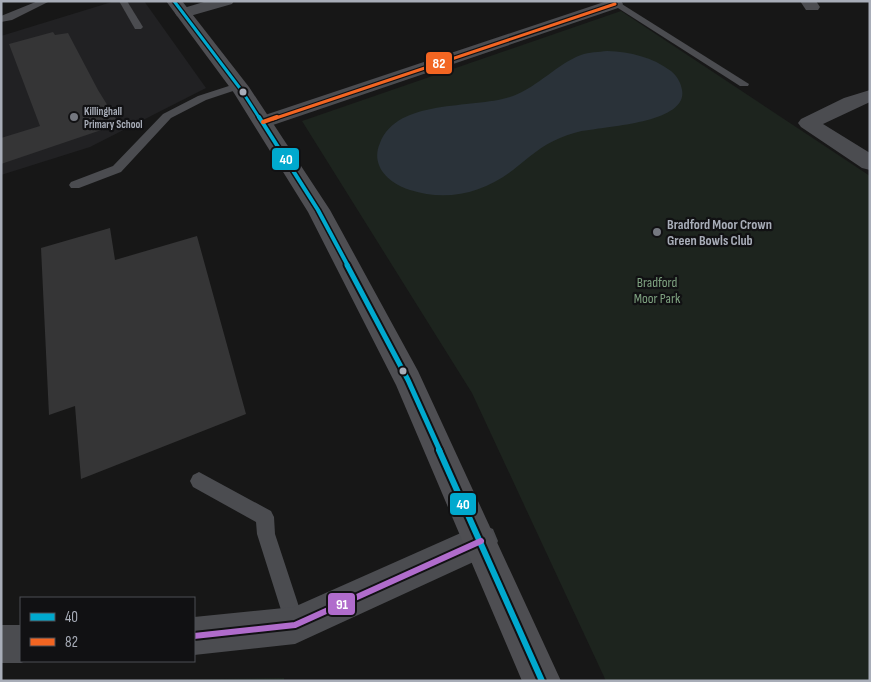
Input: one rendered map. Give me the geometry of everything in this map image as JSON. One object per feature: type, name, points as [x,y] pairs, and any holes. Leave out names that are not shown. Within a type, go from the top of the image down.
[{"type":"highway","points":[[178,7],[263,122],[318,210],[408,380],[542,681]]},
{"type":"street","points":[[178,7],[226,1]]},
{"type":"street","points":[[263,122],[613,3]]},
{"type":"street","points":[[870,96],[851,102],[808,123],[870,163]]},
{"type":"street","points":[[195,636],[295,625],[481,541]]},
{"type":"street","points":[[1,644],[20,644]]},
{"type":"lane","points":[[1,19],[8,18],[46,1]]},
{"type":"lane","points":[[123,1],[138,27]]},
{"type":"lane","points":[[613,3],[744,84]]},
{"type":"lane","points":[[75,185],[117,169],[166,116],[202,98],[238,86]]},
{"type":"lane","points":[[199,481],[265,517],[266,534],[295,625]]},
{"type":"shaded area","name":"Killinghall Primary School","points":[[115,1],[144,1],[206,88],[90,147],[1,175],[1,36]]},
{"type":"shaded area","points":[[607,51],[641,56],[664,66],[677,77],[681,85],[681,101],[673,109],[660,116],[629,124],[582,131],[560,138],[541,148],[513,170],[489,185],[464,193],[437,195],[410,190],[392,181],[381,169],[377,156],[380,143],[389,128],[403,118],[439,108],[513,96],[531,87],[572,59],[587,53]]},
{"type":"green space","name":"Bradford Moor Park","points":[[621,11],[870,176],[870,681],[606,681],[472,393],[302,121]]},
{"type":"green space","points":[[284,678],[284,681],[82,681]]},
{"type":"building","points":[[53,32],[55,35],[68,33],[98,90],[119,124],[1,164],[1,138],[40,126],[9,44]]},
{"type":"building","points":[[110,228],[115,260],[197,236],[246,414],[81,479],[75,406],[49,415],[41,248]]},
{"type":"transit line","name":"40","points":[[174,1],[242,91],[318,210],[408,380],[542,681]]},
{"type":"transit line","name":"82","points":[[263,122],[615,4]]},
{"type":"transit line","name":"91","points":[[195,636],[295,625],[481,541]]},
{"type":"place","name":"Killinghall Primary School","points":[[74,117]]},
{"type":"place","name":"Bradford Moor Crown Green Bowls Club","points":[[657,232]]}]
